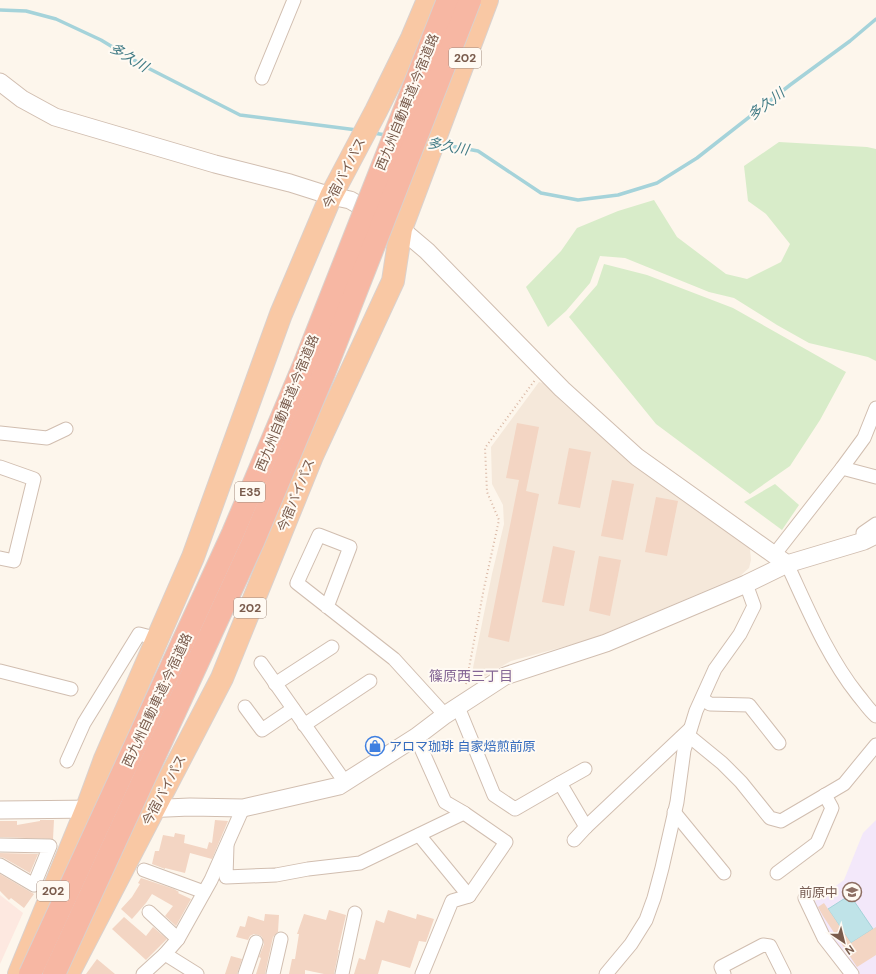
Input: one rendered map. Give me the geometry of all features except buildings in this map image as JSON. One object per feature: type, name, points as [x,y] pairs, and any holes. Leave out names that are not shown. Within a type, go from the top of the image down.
[{"type":"highway","name":"今宿バイパス","points":[[19,974],[87,808],[105,759],[193,556],[281,314],[331,196],[376,111],[412,38],[428,0]]},
{"type":"highway","name":"西九州自動車道;今宿道路","points":[[30,974],[233,533],[304,365],[448,0]]},
{"type":"highway","name":"西九州自動車道;今宿道路","points":[[54,974],[253,542],[324,373],[470,0]]},
{"type":"highway","name":"今宿バイパス","points":[[68,974],[222,678],[312,456],[393,281],[401,229],[487,0]]},
{"type":"street","points":[[262,78],[294,0]]},
{"type":"street","points":[[0,82],[22,99],[55,117],[214,164],[290,182],[331,196],[350,200],[357,204]]},
{"type":"street","points":[[401,229],[427,251],[542,370],[637,457],[780,560],[829,651],[850,685],[871,712],[876,716]]},
{"type":"street","points":[[0,810],[87,808],[154,809],[190,807],[243,808],[339,786],[416,737],[505,676],[606,643],[746,584],[780,560],[864,438],[876,408]]},
{"type":"street","points":[[0,433],[47,438],[66,429]]},
{"type":"street","points":[[0,467],[34,479],[14,561],[0,558]]},
{"type":"street","points":[[842,468],[876,477]]},
{"type":"street","points":[[870,538],[863,533],[876,524]]},
{"type":"street","points":[[327,607],[350,547],[319,535],[297,583],[327,607],[394,659],[455,709],[494,795],[515,809],[585,769]]},
{"type":"street","points":[[780,560],[870,538]]},
{"type":"street","points":[[606,974],[631,944],[646,920],[654,898],[676,807],[684,750],[690,732],[715,669],[740,634],[754,606],[746,584]]},
{"type":"street","points":[[67,761],[84,723],[139,634],[158,639]]},
{"type":"street","points":[[275,684],[332,647]]},
{"type":"street","points":[[261,663],[345,782]]},
{"type":"street","points":[[0,671],[71,690]]},
{"type":"street","points":[[304,725],[370,681]]},
{"type":"street","points":[[702,699],[710,704],[749,705],[780,743]]},
{"type":"street","points":[[245,707],[262,730],[293,709]]},
{"type":"street","points":[[690,732],[732,773],[770,818],[781,822],[844,784],[876,745]]},
{"type":"street","points":[[574,840],[586,827],[690,732]]},
{"type":"street","points":[[416,737],[445,802],[464,813],[506,842],[469,896],[452,902],[422,974]]},
{"type":"street","points":[[560,783],[586,827]]},
{"type":"street","points":[[777,873],[817,843],[832,808],[825,795]]},
{"type":"street","points":[[676,807],[724,859]]},
{"type":"street","points":[[676,807],[724,873]]},
{"type":"street","points":[[143,974],[165,954],[178,939],[204,892],[243,808]]},
{"type":"street","points":[[227,845],[226,877],[276,875],[308,869],[360,863],[464,813]]},
{"type":"street","points":[[419,835],[469,896]]},
{"type":"street","points":[[0,845],[50,846],[34,884],[0,865]]},
{"type":"street","points":[[144,870],[204,892]]},
{"type":"street","points":[[805,898],[824,938],[852,974]]},
{"type":"street","points":[[148,912],[178,939]]},
{"type":"street","points":[[342,974],[355,913]]},
{"type":"street","points":[[273,974],[281,939]]},
{"type":"street","points":[[245,974],[256,942]]},
{"type":"street","points":[[724,974],[721,967],[764,945],[770,946],[784,974]]},
{"type":"street","points":[[165,954],[197,974]]},
{"type":"path","points":[[455,709],[499,520],[487,492],[485,448],[542,370]]},
{"type":"shaded area","points":[[539,382],[543,383],[564,404],[655,480],[736,537],[750,549],[751,560],[749,568],[740,576],[589,640],[511,661],[485,676],[474,673],[473,668],[492,574],[504,524],[503,505],[492,484],[491,447]]},
{"type":"shaded area","name":"前原中","points":[[876,820],[876,974],[858,974],[826,931],[811,904],[844,880],[863,833]]},
{"type":"shaded area","points":[[0,895],[23,913],[0,964]]},
{"type":"green space","points":[[779,142],[867,147],[876,149],[876,361],[868,357],[809,343],[734,298],[709,292],[625,258],[600,256],[590,283],[566,311],[548,327],[526,287],[561,251],[577,228],[618,211],[654,200],[677,237],[726,274],[747,279],[781,262],[790,244],[766,214],[748,201],[744,166]]},
{"type":"green space","points":[[604,264],[647,275],[733,308],[846,372],[820,420],[790,466],[750,494],[656,424],[569,317],[597,285]]},
{"type":"green space","points":[[775,484],[799,505],[782,530],[744,502]]},
{"type":"water","points":[[850,895],[873,929],[851,943],[828,909]]},
{"type":"waterway","name":"多久川","points":[[0,10],[26,11],[56,19],[101,40],[144,66],[240,115],[357,130]]},
{"type":"waterway","name":"多久川","points":[[440,144],[478,151],[541,193],[578,200],[618,195],[657,183],[697,158],[790,85],[850,41],[876,19]]},
{"type":"waterway","name":"多久川","points":[[373,133],[386,135]]},
{"type":"place","name":"アロマ珈琲 自家焙煎前原","points":[[375,746]]},
{"type":"place","name":"前原中","points":[[852,892]]},
{"type":"district","name":"篠原西三丁目","points":[[471,676]]}]
